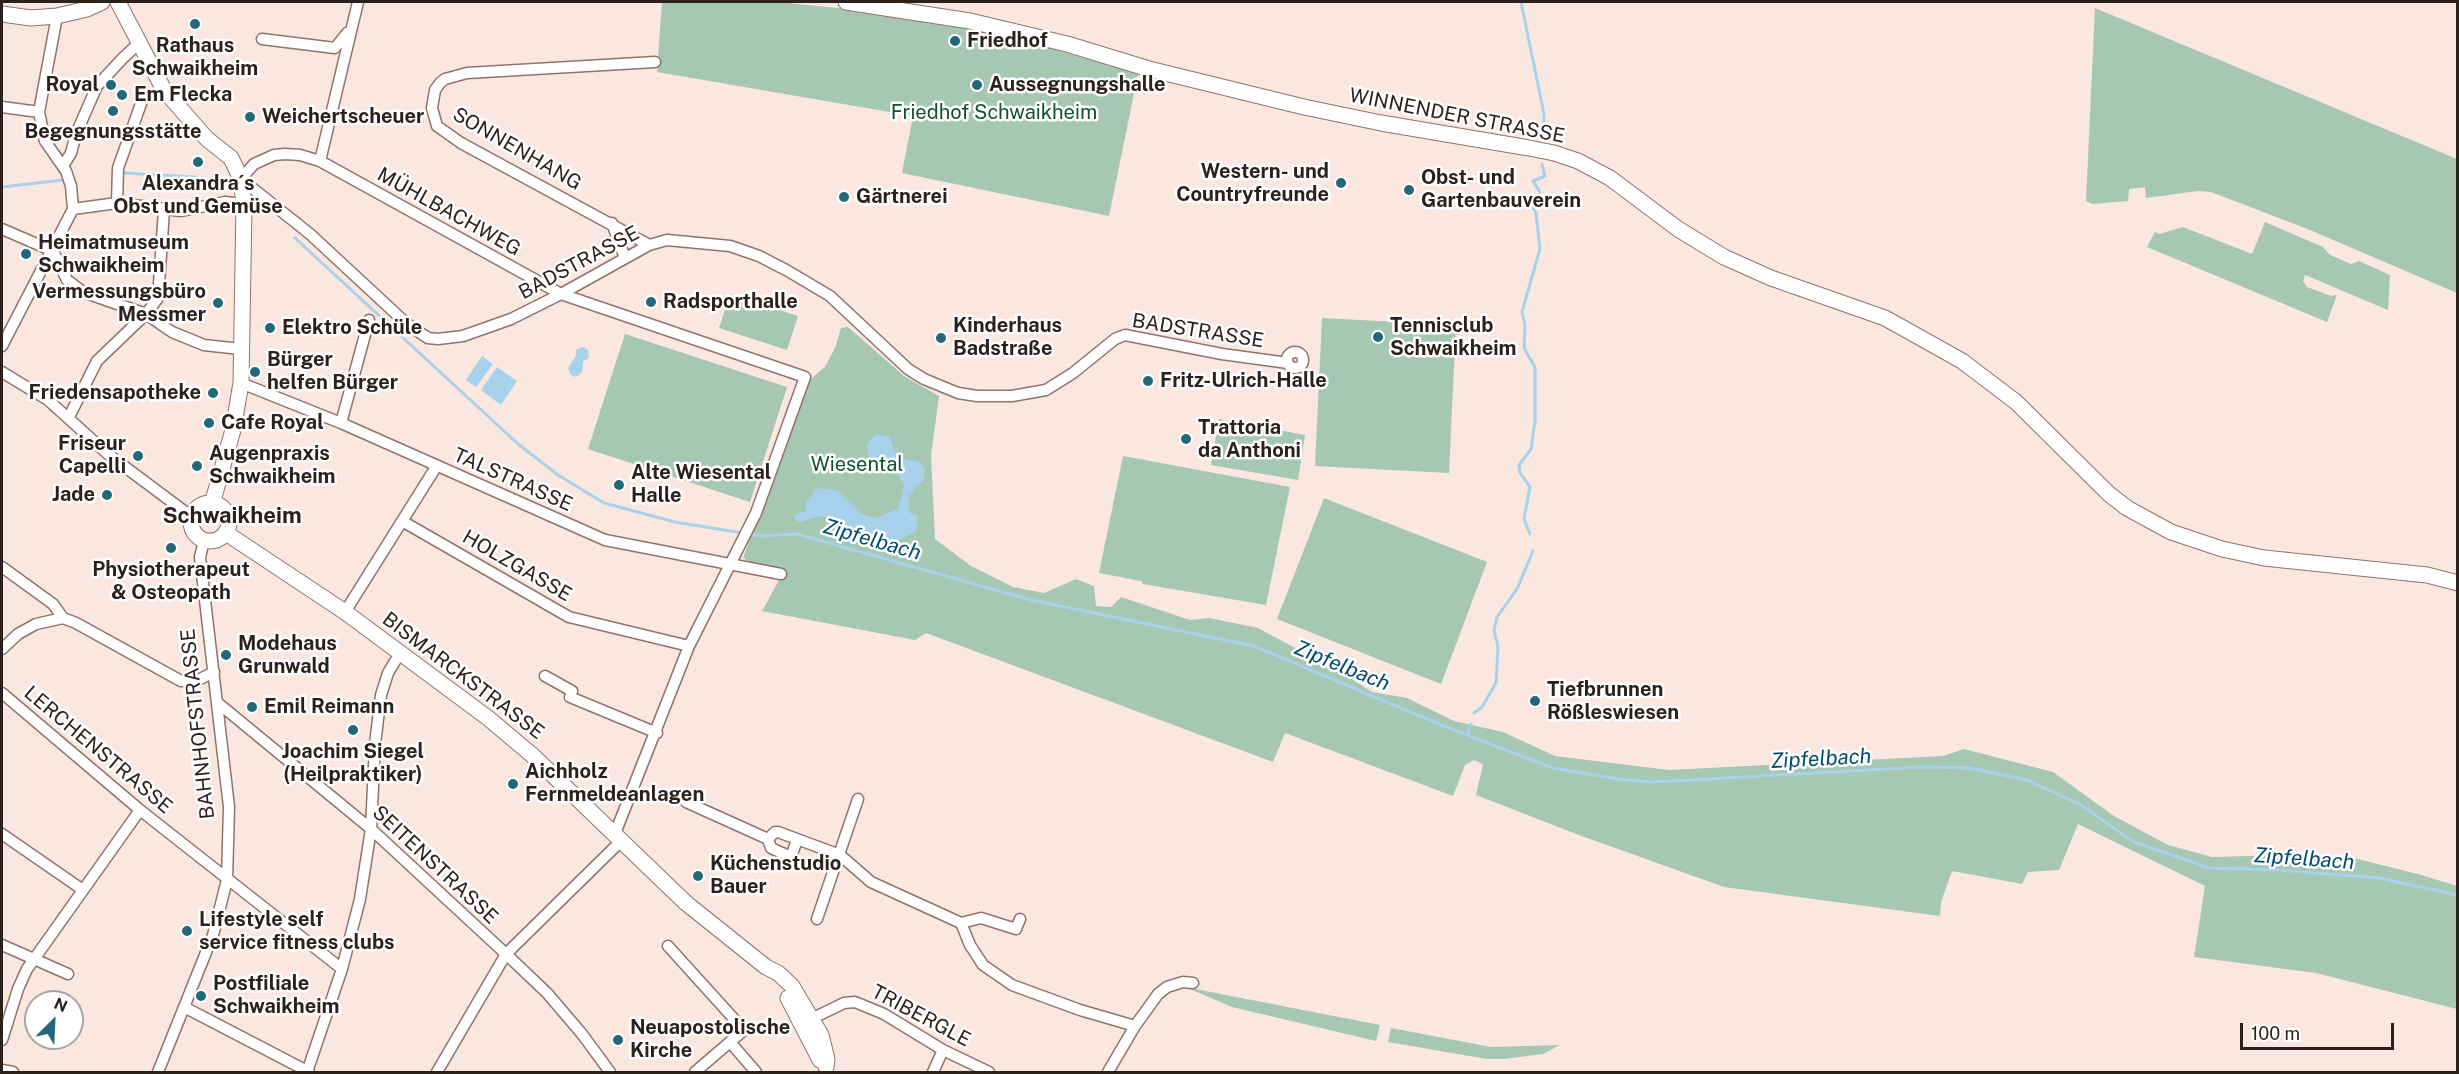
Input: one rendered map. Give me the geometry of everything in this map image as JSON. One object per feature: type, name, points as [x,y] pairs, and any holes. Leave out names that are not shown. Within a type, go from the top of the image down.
[{"type":"main road","points":[[2,14],[31,18],[57,16],[87,9],[102,2]]},
{"type":"main road","points":[[118,2],[164,90],[207,139],[231,158],[241,179],[243,201],[241,383],[233,430],[212,504]]},
{"type":"main road","name":"WINNENDER STRASSE","points":[[846,2],[970,21],[1067,44],[1149,69],[1304,107],[1537,150],[1578,161],[1610,178],[1678,229],[1724,257],[1771,278],[1886,318],[1962,361],[2016,402],[2109,494],[2134,512],[2171,532],[2213,547],[2264,558],[2427,575],[2457,583]]},
{"type":"main road","points":[[212,504],[226,512],[229,523],[226,533],[216,541],[204,541],[192,531],[192,517],[199,507],[212,504]]},
{"type":"main road","name":"BISMARCKSTRASSE","points":[[226,533],[345,612],[488,718],[532,755],[686,903],[766,967],[770,977],[821,1035],[827,1059],[827,1070]]},
{"type":"street","points":[[320,161],[358,2]]},
{"type":"street","points":[[2,346],[22,303],[53,250],[73,209],[71,186],[63,166],[45,141],[39,112],[57,16]]},
{"type":"street","points":[[262,39],[335,48],[345,37],[353,22]]},
{"type":"street","points":[[63,166],[71,153],[76,134],[98,86],[114,66],[139,43]]},
{"type":"street","name":"SONNENHANG","points":[[649,245],[473,150],[443,131],[434,118],[432,98],[435,90],[445,79],[467,73],[655,62]]},
{"type":"street","points":[[117,203],[118,168],[143,98]]},
{"type":"street","points":[[2,107],[39,112]]},
{"type":"street","name":"MÜHLBACHWEG","points":[[241,179],[254,164],[274,155],[300,155],[320,161],[561,294],[806,377],[756,513],[731,565]]},
{"type":"street","name":"BADSTRASSE","points":[[241,179],[310,234],[407,324],[428,338],[463,336],[487,328],[561,294],[649,245],[668,240],[730,246],[759,256],[830,296],[908,369],[924,379],[958,393],[977,396],[1011,396],[1046,390],[1073,373],[1115,339],[1125,335],[1222,354],[1288,363]]},
{"type":"street","points":[[73,209],[117,203],[181,212],[225,202],[243,201]]},
{"type":"street","points":[[69,417],[98,361],[146,314],[158,298],[164,210]]},
{"type":"street","points":[[612,223],[625,258]]},
{"type":"street","points":[[2,229],[53,250],[61,272],[74,287],[146,314],[172,332],[204,345],[240,349]]},
{"type":"street","points":[[341,423],[369,320]]},
{"type":"street","points":[[2,372],[48,400],[110,455],[192,517]]},
{"type":"street","name":"TALSTRASSE","points":[[241,383],[341,423],[605,540],[782,574]]},
{"type":"street","points":[[345,612],[436,466]]},
{"type":"street","name":"HOLZGASSE","points":[[402,521],[569,617],[689,646]]},
{"type":"street","name":"BAHNHOFSTRASSE","points":[[158,1072],[213,935],[227,880],[229,807],[200,557],[204,541]]},
{"type":"street","points":[[436,1072],[506,954],[617,839],[689,646],[731,565]]},
{"type":"street","points":[[2,567],[53,604],[63,618],[181,681],[196,681],[214,672]]},
{"type":"street","points":[[2,650],[18,634],[36,624],[63,618]]},
{"type":"street","points":[[184,1007],[308,1072],[342,969],[360,899],[372,830],[375,744],[381,695],[388,673],[400,653]]},
{"type":"street","points":[[545,676],[572,691],[570,697],[657,733]]},
{"type":"street","name":"LERCHENSTRASSE","points":[[2,693],[140,810],[342,969]]},
{"type":"street","name":"SEITENSTRASSE","points":[[218,703],[372,830],[506,954],[547,993],[582,1034],[610,1072]]},
{"type":"street","points":[[817,919],[858,799]]},
{"type":"street","points":[[686,802],[768,839],[771,848],[791,857],[797,840]]},
{"type":"street","points":[[2,1040],[18,989],[35,958],[140,810]]},
{"type":"street","points":[[768,839],[775,832],[840,855],[871,882],[961,923],[981,918],[1016,929],[1020,919]]},
{"type":"street","points":[[2,834],[83,890]]},
{"type":"street","points":[[961,923],[970,945],[983,965],[1012,985],[1080,1010],[1135,1026]]},
{"type":"street","points":[[2,945],[68,974]]},
{"type":"street","points":[[668,946],[744,1030],[695,1072]]},
{"type":"street","points":[[1108,1072],[1135,1026],[1158,994],[1167,987],[1183,982],[1193,983]]},
{"type":"street","name":"TRIBERGLE","points":[[807,1021],[844,1002],[855,1002],[884,1014],[943,1050],[990,1072]]},
{"type":"street","points":[[730,1042],[756,1072]]},
{"type":"street","points":[[933,1072],[943,1050]]},
{"type":"street","points":[[2,1070],[13,1072]]},
{"type":"green space","name":"Friedhof Schwaikheim","points":[[662,2],[778,2],[915,16],[1026,41],[1138,74],[1109,216],[902,173],[913,116],[657,72]]},
{"type":"green space","points":[[2095,8],[2457,159],[2457,293],[2310,230],[2211,192],[2198,191],[2146,198],[2145,187],[2129,189],[2128,201],[2092,204],[2086,201]]},
{"type":"green space","points":[[2265,222],[2323,247],[2330,255],[2351,264],[2359,261],[2390,275],[2388,310],[2305,275],[2303,281],[2307,287],[2331,296],[2337,295],[2327,322],[2147,247],[2155,232],[2159,234],[2183,227],[2252,254]]},
{"type":"green space","points":[[730,294],[798,316],[787,350],[719,328]]},
{"type":"green space","points":[[1322,318],[1456,325],[1449,473],[1315,466]]},
{"type":"green space","name":"Wiesental","points":[[848,327],[904,376],[939,396],[931,456],[935,539],[971,566],[1013,587],[1044,593],[1076,579],[1094,586],[1096,606],[1111,607],[1121,597],[1190,620],[1209,618],[1258,628],[1349,677],[1372,692],[1407,698],[1454,721],[1503,732],[1555,756],[1669,770],[1943,756],[1964,749],[2053,772],[2114,816],[2168,845],[2212,857],[2288,855],[2350,857],[2418,874],[2457,886],[2457,1009],[2316,973],[2194,957],[2205,886],[2078,824],[2059,870],[2028,872],[2022,884],[1952,871],[1941,902],[1940,916],[1724,887],[1476,795],[1483,764],[1474,760],[1465,765],[1453,796],[1285,733],[1273,762],[926,633],[915,640],[762,611],[784,571],[752,564],[743,558],[807,382],[825,367],[835,348],[841,328]]},
{"type":"green space","points":[[625,334],[787,387],[750,502],[588,449]]},
{"type":"green space","points":[[1219,419],[1305,435],[1298,480],[1211,465]]},
{"type":"green space","points":[[1123,456],[1290,487],[1266,605],[1143,584],[1141,581],[1099,573]]},
{"type":"green space","points":[[1324,498],[1487,562],[1441,684],[1277,619]]},
{"type":"green space","points":[[1185,987],[1380,1025],[1376,1041],[1232,1007]]},
{"type":"green space","points":[[1391,1028],[1491,1047],[1560,1045],[1543,1054],[1487,1059],[1388,1042]]},
{"type":"water","points":[[582,347],[588,350],[589,357],[583,362],[582,372],[576,377],[571,375],[568,368],[576,356],[576,350]]},
{"type":"water","points":[[482,356],[493,364],[476,387],[466,380]]},
{"type":"water","points":[[497,367],[517,381],[501,405],[481,390]]},
{"type":"water","points":[[876,434],[891,437],[892,445],[898,455],[907,460],[918,461],[925,470],[923,481],[913,489],[903,483],[895,469],[884,463],[873,462],[868,455],[867,444]]},
{"type":"water","points":[[818,488],[837,490],[861,514],[877,518],[898,508],[904,488],[910,491],[908,508],[912,515],[918,515],[916,532],[881,548],[867,545],[853,529],[822,516],[800,522],[795,520],[794,515],[806,511],[806,502]]},
{"type":"waterway","points":[[1521,2],[1544,114],[1544,129]]},
{"type":"waterway","points":[[1530,534],[1524,519],[1530,487],[1520,473],[1519,465],[1531,449],[1535,421],[1535,367],[1524,348],[1525,326],[1522,312],[1540,249],[1536,213],[1530,201],[1539,196],[1540,192],[1533,181],[1545,176],[1542,164]]},
{"type":"waterway","name":"Zipfelbach","points":[[124,173],[194,177],[228,188]]},
{"type":"waterway","name":"Zipfelbach","points":[[2,187],[63,180]]},
{"type":"waterway","name":"Zipfelbach","points":[[295,238],[517,443],[558,475],[604,503],[675,522],[761,536],[797,534],[1031,600],[1254,646],[1446,727],[1553,768],[1653,782],[1921,767],[1969,768],[2027,780],[2079,804],[2134,842],[2209,868],[2278,870],[2379,878],[2458,895]]},
{"type":"waterway","points":[[1474,713],[1482,707],[1496,683],[1498,647],[1494,630],[1497,617],[1517,589],[1533,551]]},
{"type":"waterway","points":[[1467,735],[1471,724]]},
{"type":"place","name":"Rathaus Schwaikheim","points":[[195,24]]},
{"type":"place","name":"Friedhof","points":[[955,41]]},
{"type":"place","name":"Royal","points":[[111,85]]},
{"type":"place","name":"Aussegnungshalle","points":[[977,85]]},
{"type":"place","name":"Em Flecka","points":[[122,95]]},
{"type":"place","name":"Begegnungsstätte","points":[[113,111]]},
{"type":"place","name":"Weichertscheuer","points":[[250,117]]},
{"type":"place","name":"Alexandra´s Obst und Gemüse","points":[[198,162]]},
{"type":"place","name":"Western- und Countryfreunde","points":[[1341,183]]},
{"type":"place","name":"Obst- und Gartenbauverein","points":[[1409,190]]},
{"type":"place","name":"Gärtnerei","points":[[844,197]]},
{"type":"place","name":"Heimatmuseum Schwaikheim","points":[[26,254]]},
{"type":"place","name":"Radsporthalle","points":[[651,302]]},
{"type":"place","name":"Vermessungsbüro Messmer","points":[[218,303]]},
{"type":"place","name":"Elektro Schüle","points":[[270,328]]},
{"type":"place","name":"Tennisclub Schwaikheim","points":[[1378,337]]},
{"type":"place","name":"Kinderhaus Badstraße","points":[[941,338]]},
{"type":"place","name":"Bürger helfen Bürger","points":[[255,372]]},
{"type":"place","name":"Fritz-Ulrich-Halle","points":[[1148,381]]},
{"type":"place","name":"Friedensapotheke","points":[[213,393]]},
{"type":"place","name":"Cafe Royal","points":[[209,423]]},
{"type":"place","name":"Trattoria da Anthoni","points":[[1186,439]]},
{"type":"place","name":"Friseur Capelli","points":[[138,456]]},
{"type":"place","name":"Augenpraxis Schwaikheim","points":[[197,466]]},
{"type":"place","name":"Alte Wiesental Halle","points":[[619,485]]},
{"type":"place","name":"Jade","points":[[107,495]]},
{"type":"place","name":"Physiotherapeut & Osteopath","points":[[171,548]]},
{"type":"place","name":"Modehaus Grunwald","points":[[226,655]]},
{"type":"place","name":"Tiefbrunnen Rößleswiesen","points":[[1535,701]]},
{"type":"place","name":"Emil Reimann","points":[[252,707]]},
{"type":"place","name":"Joachim Siegel (Heilpraktiker)","points":[[353,730]]},
{"type":"place","name":"Aichholz Fernmeldeanlagen","points":[[513,784]]},
{"type":"place","name":"Küchenstudio Bauer","points":[[698,876]]},
{"type":"place","name":"Lifestyle self service fitness clubs","points":[[187,931]]},
{"type":"place","name":"Postfiliale Schwaikheim","points":[[201,996]]},
{"type":"place","name":"Neuapostolische Kirche","points":[[618,1040]]},
{"type":"district","name":"Schwaikheim","points":[[232,516]]}]
